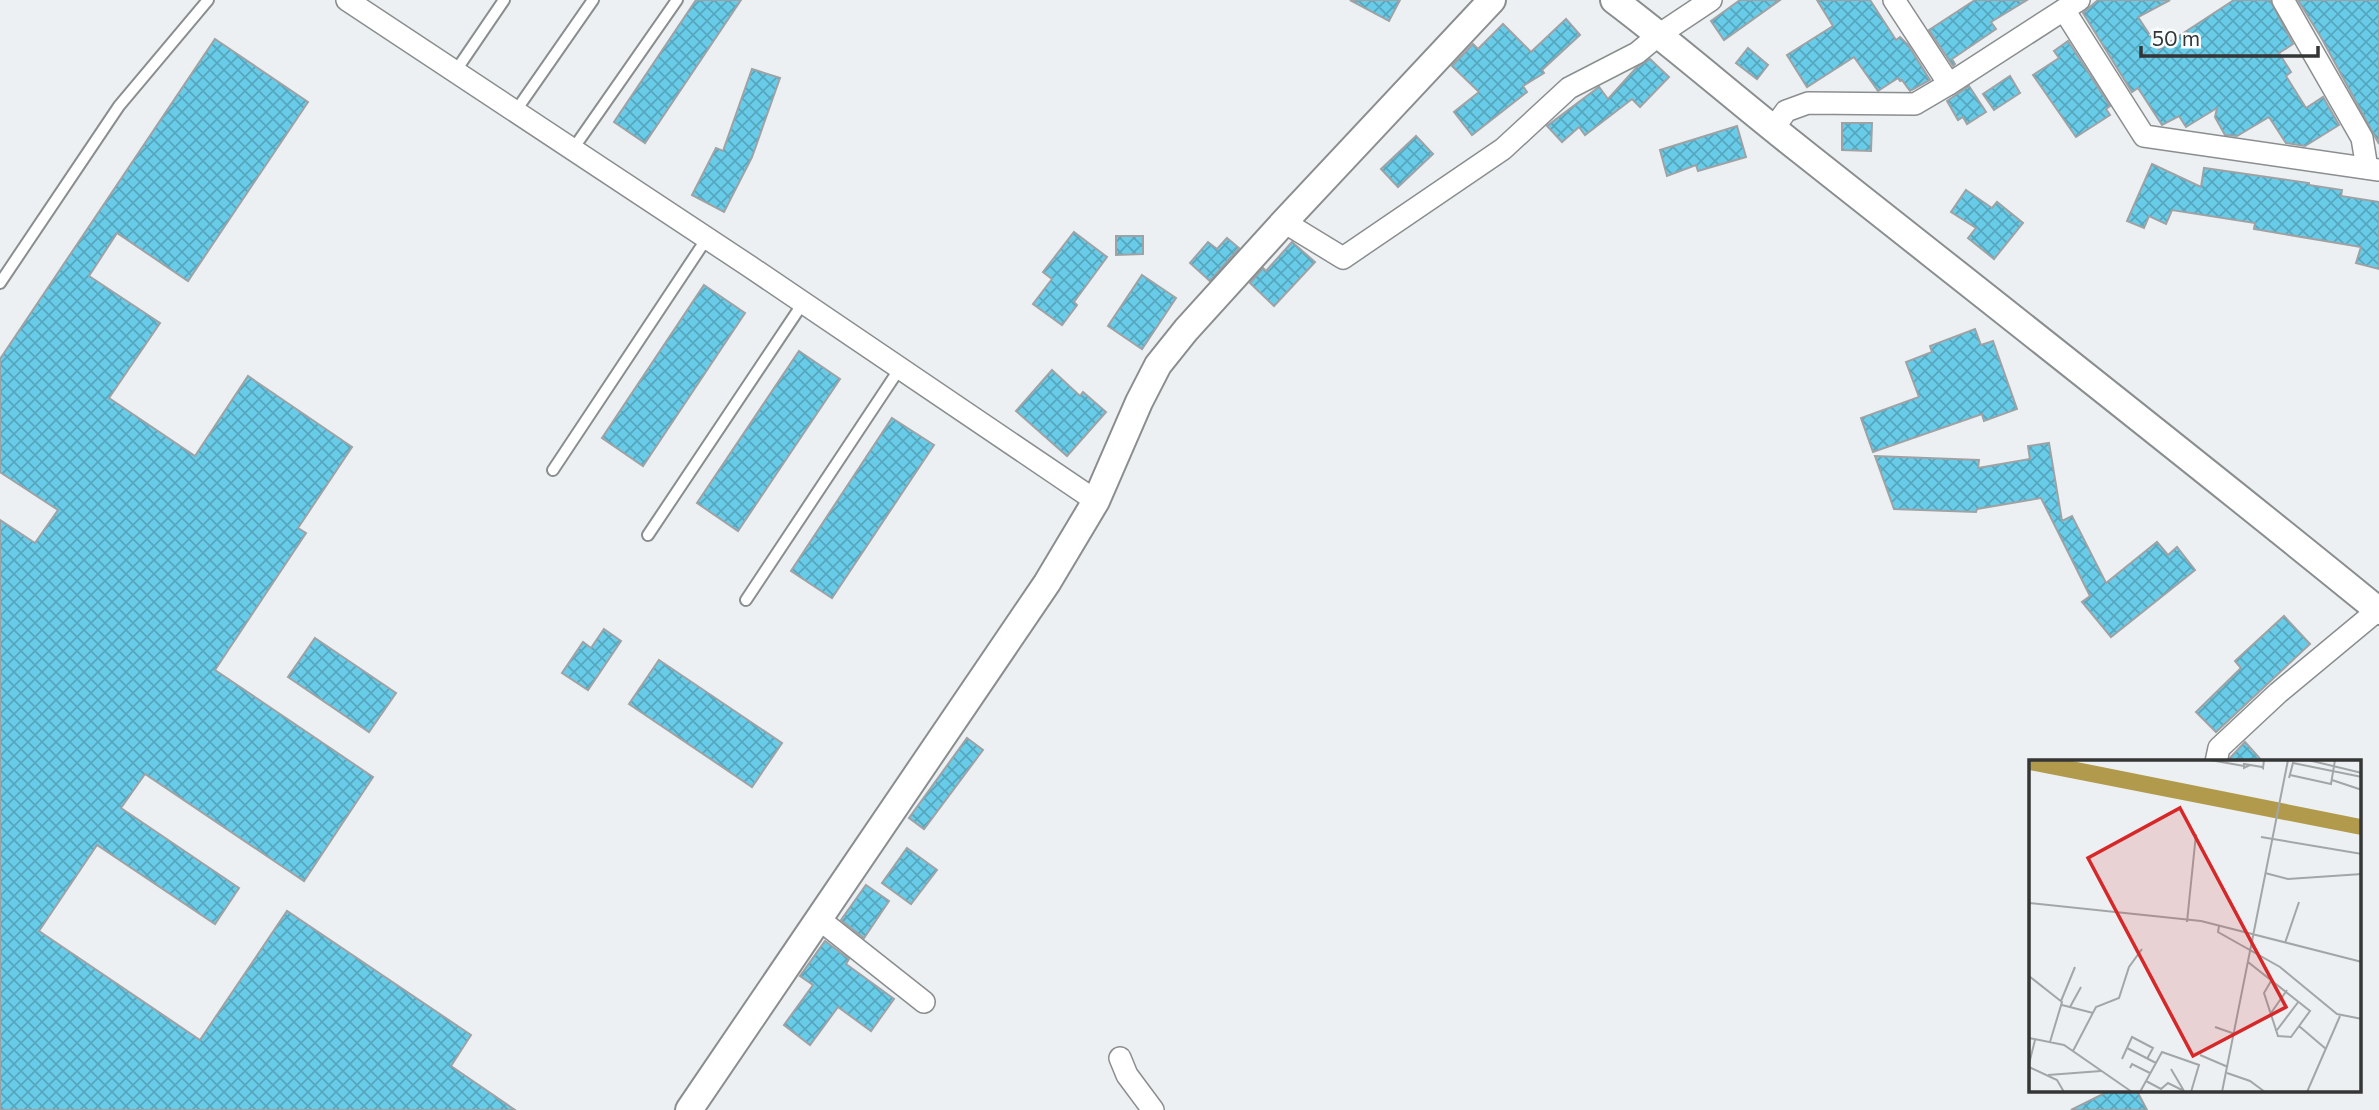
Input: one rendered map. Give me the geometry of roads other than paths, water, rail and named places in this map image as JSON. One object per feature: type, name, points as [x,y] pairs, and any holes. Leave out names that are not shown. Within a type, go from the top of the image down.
[{"type":"street","points":[[347,0],[707,238],[1096,501]]},
{"type":"street","points":[[689,1110],[1047,583],[1096,501],[1158,365],[1186,330],[1284,222],[1492,0]]},
{"type":"street","points":[[1614,0],[1660,34],[1773,129],[2155,429],[2378,610],[2278,693],[2219,748],[2216,760]]},
{"type":"street","points":[[1284,222],[1343,258],[1503,149],[1569,88],[1637,53],[1711,0]]},
{"type":"street","points":[[1894,0],[1949,84]]},
{"type":"street","points":[[1773,129],[1786,111],[1808,103],[1914,104],[2072,5],[2144,136],[2373,169],[2362,138],[2283,0]]},
{"type":"street","points":[[819,919],[924,1002]]},
{"type":"street","points":[[1119,1058],[1127,1075],[1153,1110]]},
{"type":"lane","points":[[0,283],[119,106],[208,0]]},
{"type":"lane","points":[[455,72],[504,0]]},
{"type":"lane","points":[[515,112],[593,0]]},
{"type":"lane","points":[[573,149],[677,0]]},
{"type":"lane","points":[[553,470],[707,238]]},
{"type":"lane","points":[[648,535],[803,303]]},
{"type":"lane","points":[[746,600],[900,368]]}]
